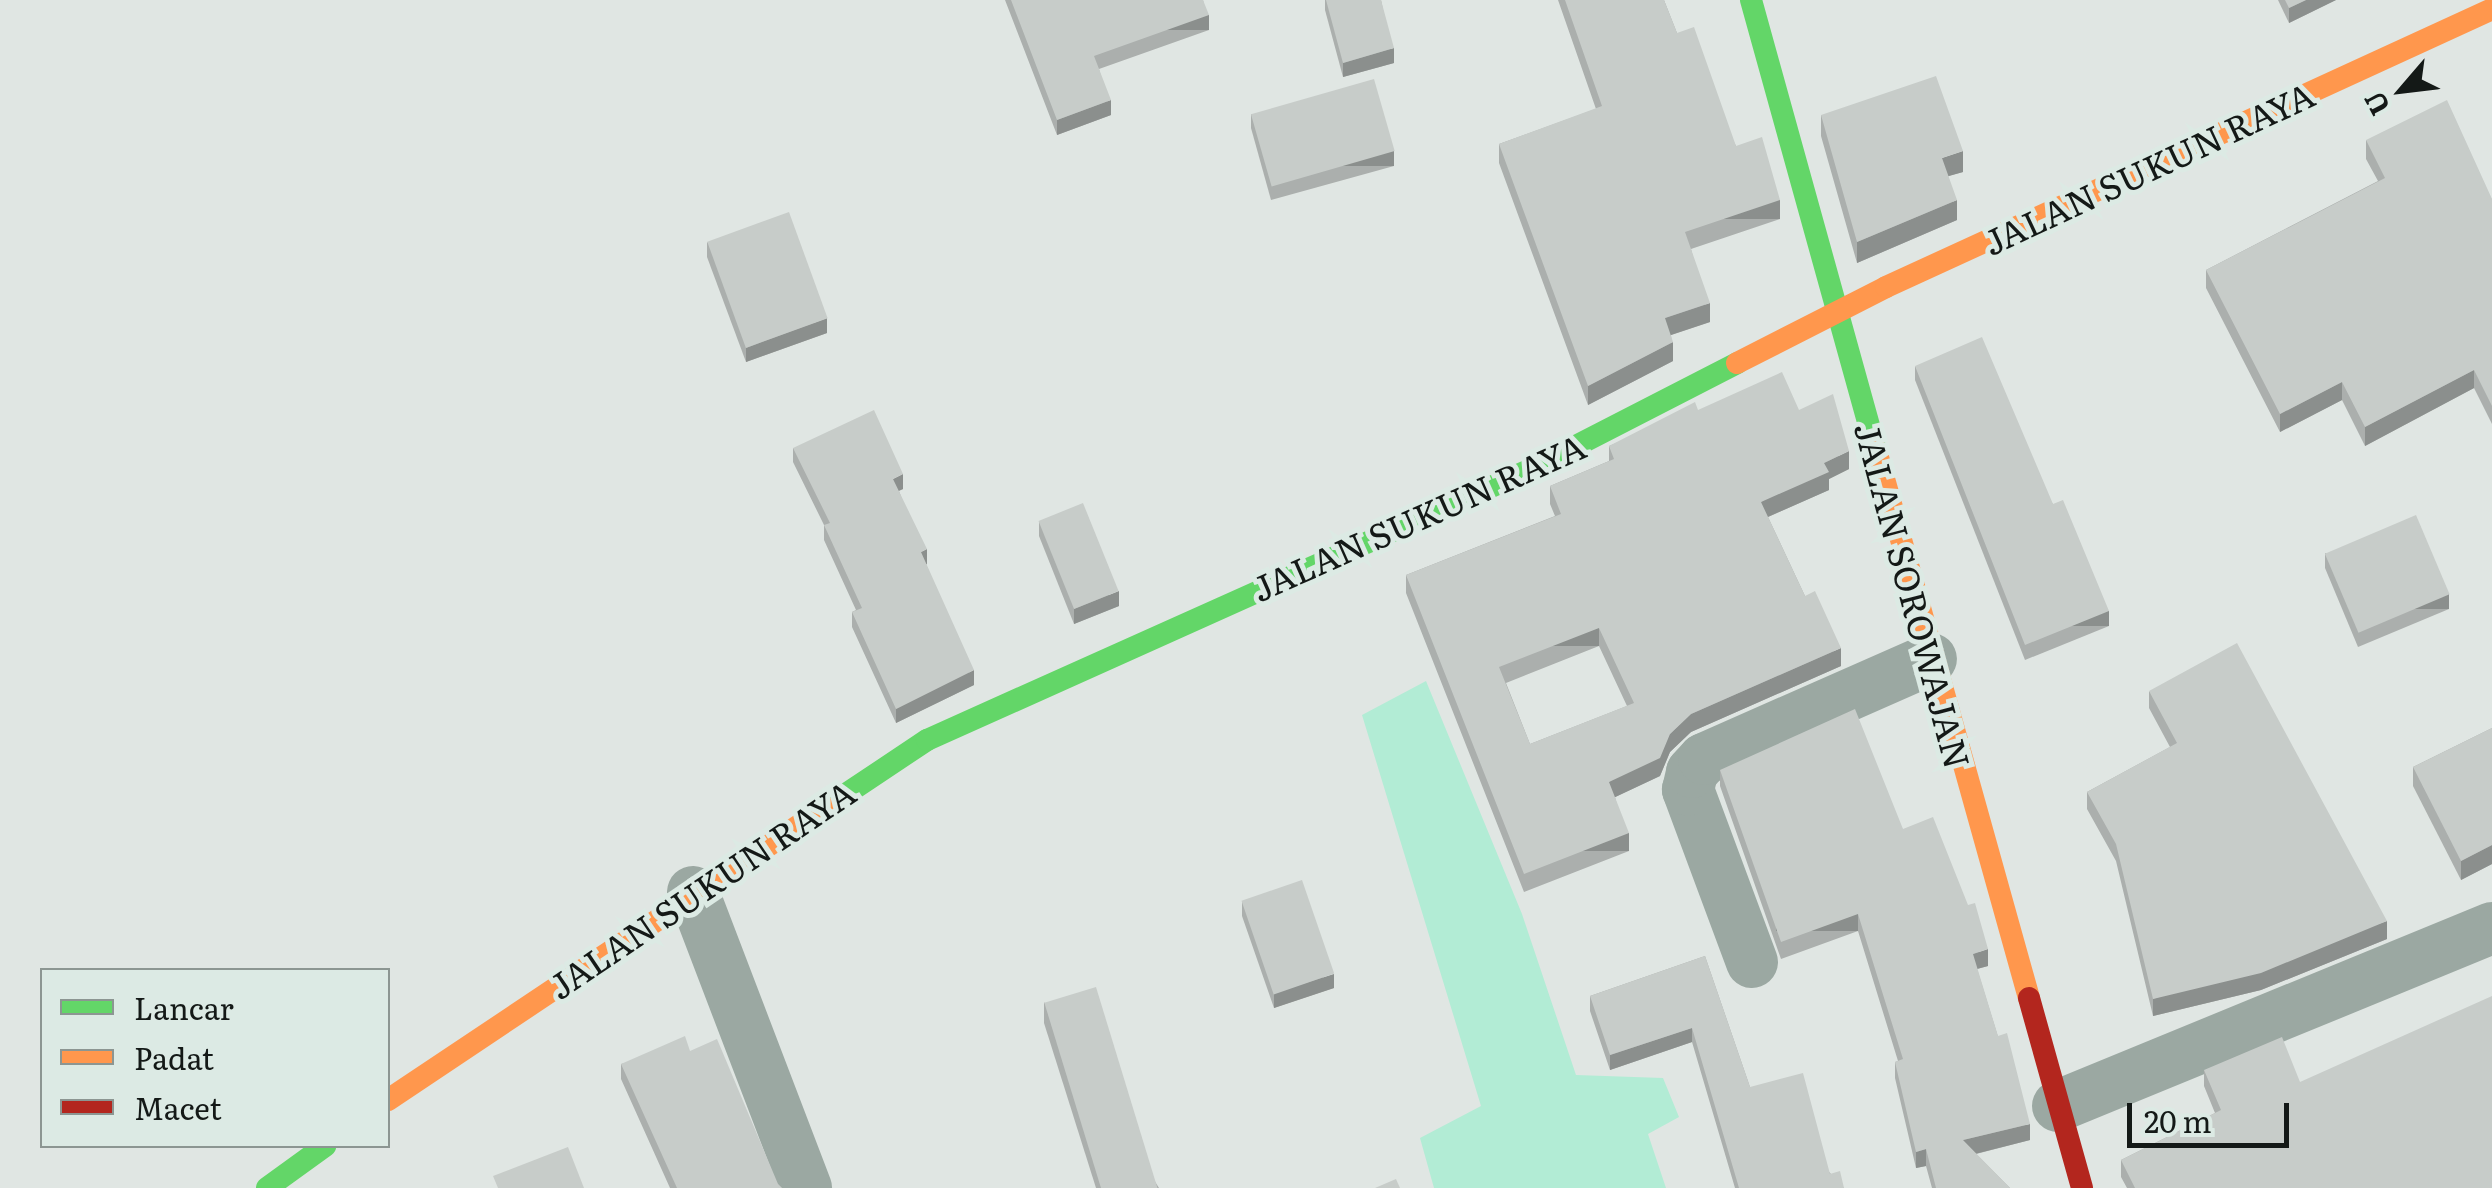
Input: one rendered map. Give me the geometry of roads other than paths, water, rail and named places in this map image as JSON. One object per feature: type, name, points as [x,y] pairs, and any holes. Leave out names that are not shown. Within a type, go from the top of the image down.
[{"type":"street","name":"JALAN SOROWAJAN","points":[[1751,0],[1931,660],[2082,1188]]},
{"type":"street","name":"JALAN SUKUN RAYA","points":[[390,1099],[693,892],[927,740],[1531,468],[1838,314],[2492,9]]},
{"type":"street","points":[[1752,962],[1688,790],[1692,772],[1704,759],[1931,660]]},
{"type":"street","points":[[693,892],[806,1188]]},
{"type":"street","points":[[2058,1106],[2492,928]]},
{"type":"street","points":[[267,1188],[322,1148]]}]
